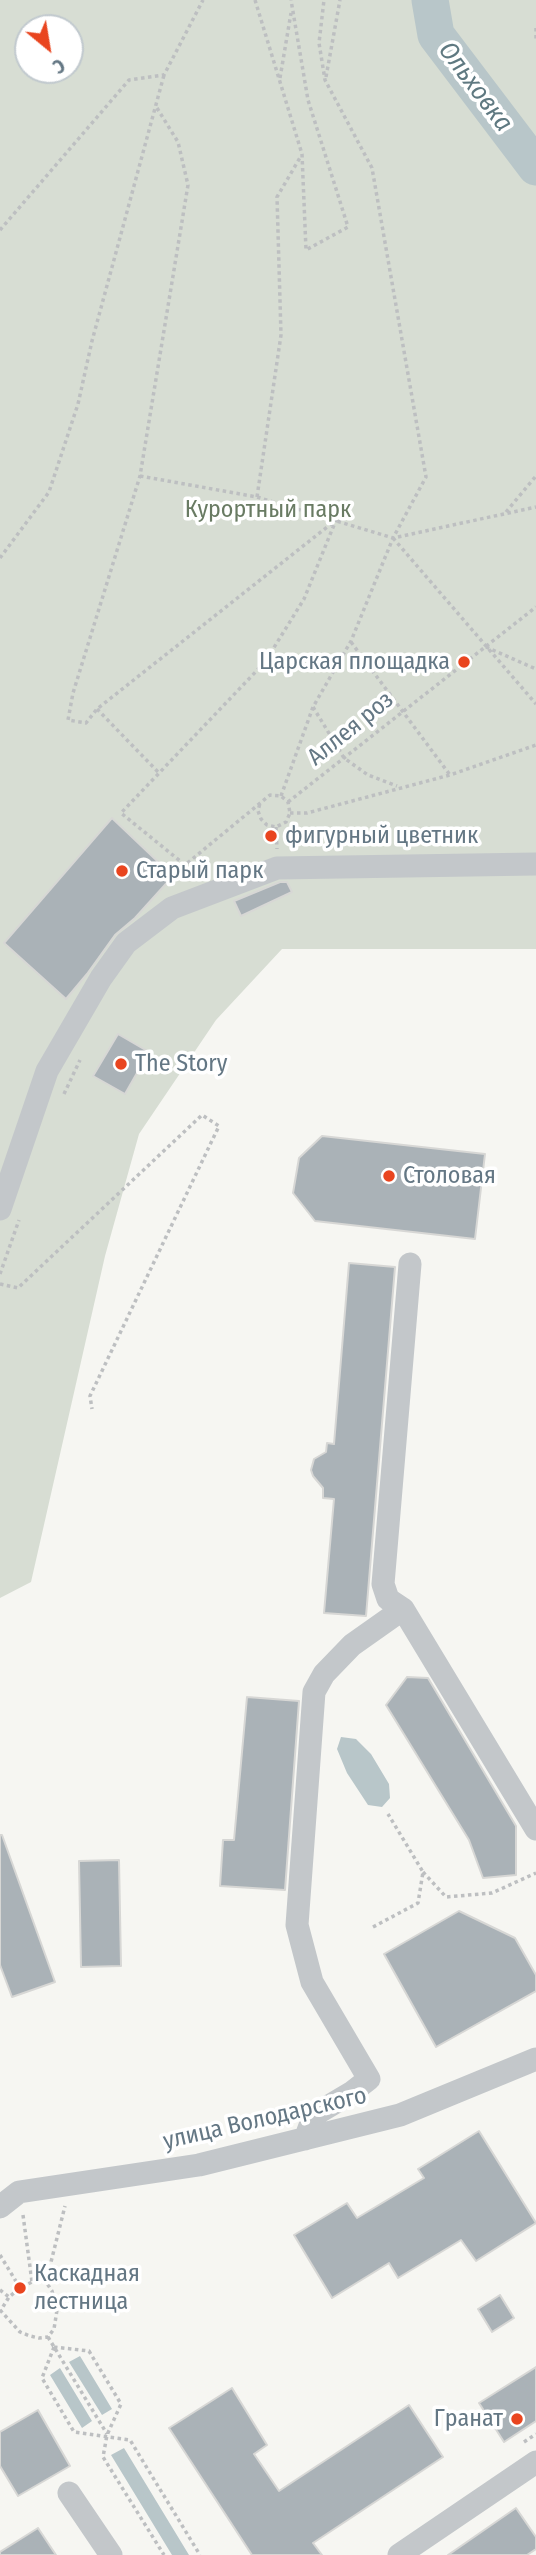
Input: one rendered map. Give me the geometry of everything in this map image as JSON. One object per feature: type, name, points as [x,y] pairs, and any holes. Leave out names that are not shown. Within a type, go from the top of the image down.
[{"type":"street","points":[[11,1209],[47,1071],[101,978],[126,943],[172,908],[277,868],[536,864]]},
{"type":"street","points":[[410,1264],[383,1584],[388,1599],[403,1609],[536,1829]]},
{"type":"street","points":[[305,2139],[314,2115],[369,2079],[312,1982],[297,1925],[314,1692],[324,1674],[352,1645],[403,1609]]},
{"type":"street","name":"улица Володарского","points":[[0,2207],[19,2192],[199,2165],[400,2115],[536,2059]]},
{"type":"street","points":[[399,2555],[536,2462]]},
{"type":"street","points":[[69,2493],[111,2555]]},
{"type":"path","points":[[0,558],[50,492],[78,404],[92,341],[164,75],[203,0]]},
{"type":"path","points":[[255,0],[302,154],[306,250],[348,227],[308,100],[291,0]]},
{"type":"path","points":[[281,796],[313,707],[351,641],[393,538],[426,477],[372,168],[325,80],[319,43],[324,0]]},
{"type":"path","points":[[325,80],[340,0]]},
{"type":"path","points":[[279,82],[292,8]]},
{"type":"path","points":[[536,28],[536,39]]},
{"type":"path","points":[[0,230],[129,80],[164,75]]},
{"type":"path","points":[[157,108],[178,142],[188,186],[140,475],[73,693],[68,720],[86,723],[97,709],[337,520]]},
{"type":"path","points":[[257,497],[281,335],[277,197],[302,154]]},
{"type":"path","points":[[140,475],[257,497],[393,538],[536,507]]},
{"type":"path","points":[[504,514],[536,476]]},
{"type":"path","points":[[260,803],[258,811],[267,825],[276,827],[286,822],[290,813],[288,802],[281,796],[270,795],[260,803],[185,865],[121,813],[265,662],[304,599],[337,520]]},
{"type":"path","points":[[393,538],[536,704]]},
{"type":"path","name":"Аллея роз","points":[[288,802],[536,607]]},
{"type":"path","points":[[351,641],[450,775]]},
{"type":"path","points":[[484,646],[536,670]]},
{"type":"path","points":[[313,707],[344,758],[368,775],[399,787]]},
{"type":"path","points":[[97,709],[160,774]]},
{"type":"path","points":[[290,813],[307,813],[450,775],[536,745]]},
{"type":"path","points":[[63,1094],[81,1058]]},
{"type":"path","points":[[0,1284],[18,1288],[202,1115],[219,1126],[90,1396],[92,1409]]},
{"type":"path","points":[[0,1274],[11,1209]]},
{"type":"path","points":[[388,1814],[423,1871],[446,1896],[492,1892],[536,1873]]},
{"type":"path","points":[[373,1927],[418,1903],[423,1871]]},
{"type":"path","points":[[46,2282],[32,2282],[20,2288],[0,2310],[20,2332],[39,2339],[48,2337],[54,2329],[57,2310],[52,2291],[46,2282],[63,2216]]},
{"type":"path","points":[[24,2220],[32,2282]]},
{"type":"path","points":[[0,2255],[20,2288]]},
{"type":"path","points":[[0,2290],[9,2297]]},
{"type":"path","points":[[48,2337],[107,2435]]},
{"type":"path","points":[[54,2347],[89,2351],[121,2404],[107,2435],[103,2457],[164,2555]]},
{"type":"path","points":[[54,2347],[42,2378],[74,2432],[130,2440],[200,2555]]},
{"type":"green space","name":"Курортный парк","points":[[0,0],[536,0],[536,949],[282,949],[216,1020],[139,1134],[105,1256],[31,1582],[0,1598]]},
{"type":"shaded area","points":[[341,1737],[356,1739],[371,1754],[389,1784],[390,1798],[382,1807],[368,1805],[347,1773],[337,1749]]},
{"type":"shaded area","points":[[80,2356],[112,2409],[102,2415],[69,2362]]},
{"type":"shaded area","points":[[60,2368],[92,2421],[82,2428],[50,2375]]},
{"type":"shaded area","points":[[124,2448],[189,2555],[172,2555],[111,2455]]},
{"type":"building","points":[[112,818],[173,876],[135,918],[115,935],[66,999],[4,943]]},
{"type":"building","points":[[280,882],[287,882],[292,892],[241,916],[234,901]]},
{"type":"building","name":"The Story","points":[[118,1034],[149,1052],[125,1094],[93,1076]]},
{"type":"building","name":"Столовая","points":[[322,1136],[485,1154],[475,1239],[315,1221],[293,1193],[299,1158]]},
{"type":"building","points":[[349,1263],[395,1267],[366,1616],[324,1613],[334,1499],[323,1498],[323,1488],[311,1470],[314,1459],[326,1452],[327,1443],[334,1444]]},
{"type":"building","points":[[407,1677],[428,1678],[516,1826],[516,1875],[483,1878],[469,1840],[386,1705]]},
{"type":"building","points":[[247,1697],[299,1701],[285,1890],[220,1886],[223,1840],[234,1840]]},
{"type":"building","points":[[0,1835],[55,1982],[12,1997],[0,1965]]},
{"type":"building","points":[[119,1860],[121,1966],[81,1967],[79,1861]]},
{"type":"building","points":[[459,1911],[515,1938],[536,1975],[536,1991],[436,2047],[384,1954]]},
{"type":"building","points":[[479,2131],[536,2223],[476,2261],[461,2240],[398,2278],[389,2263],[332,2298],[294,2235],[347,2203],[357,2218],[424,2178],[418,2169]]},
{"type":"building","points":[[500,2295],[514,2318],[492,2332],[478,2309]]},
{"type":"building","points":[[536,2367],[536,2421],[504,2442],[479,2403]]},
{"type":"building","points":[[232,2388],[267,2445],[254,2454],[279,2491],[409,2405],[443,2457],[313,2543],[322,2555],[252,2555],[169,2428]]},
{"type":"building","points":[[38,2410],[70,2466],[18,2496],[0,2466],[0,2432]]},
{"type":"building","points":[[516,2508],[536,2537],[536,2549],[527,2555],[448,2555]]},
{"type":"building","points":[[38,2528],[56,2555],[0,2555],[0,2552]]},
{"type":"waterway","name":"Ольховка","points":[[430,0],[436,35],[536,167]]},
{"type":"place","name":"Царская площадка","points":[[464,662]]},
{"type":"place","name":"фигурный цветник","points":[[271,836]]},
{"type":"place","name":"Старый парк","points":[[122,871]]},
{"type":"place","name":"The Story","points":[[121,1064]]},
{"type":"place","name":"Столовая","points":[[389,1176]]},
{"type":"place","name":"Каскадная лестница","points":[[20,2288]]},
{"type":"place","name":"Гранат","points":[[517,2419]]}]
